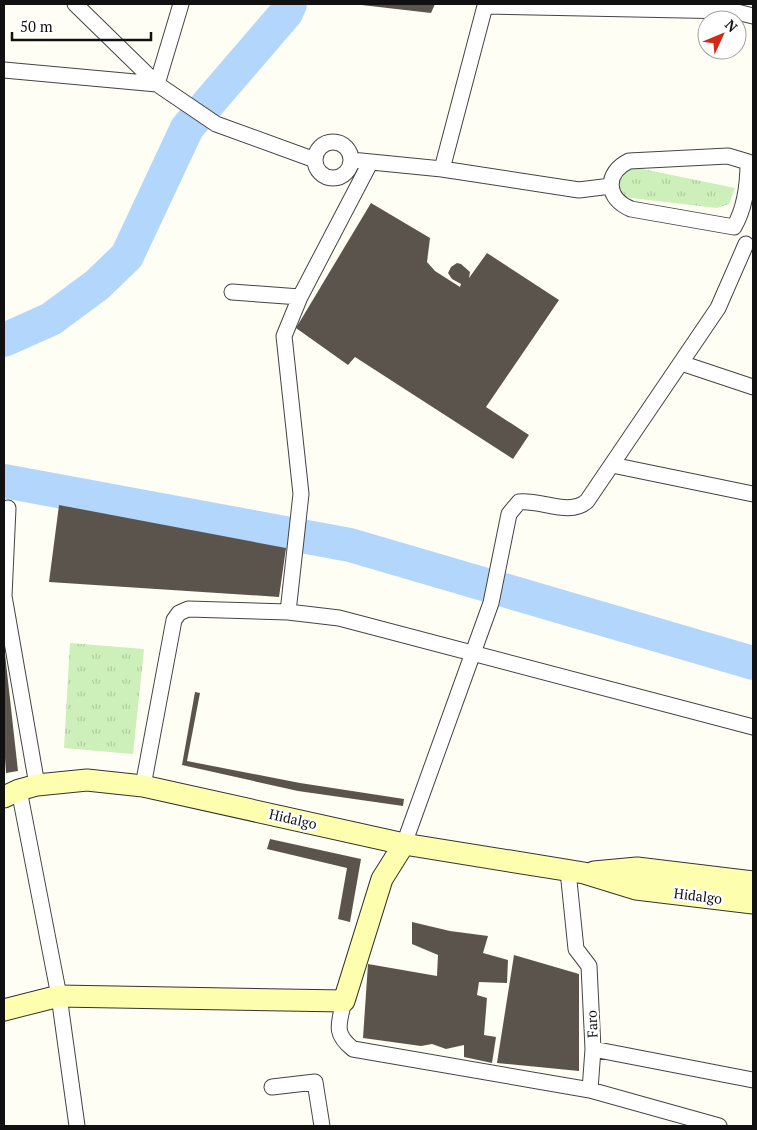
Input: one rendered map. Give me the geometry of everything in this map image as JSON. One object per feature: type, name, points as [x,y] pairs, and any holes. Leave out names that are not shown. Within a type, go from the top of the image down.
[{"type":"main road","name":"Hidalgo","points":[[20,791],[87,780],[143,786],[404,844],[576,872],[636,889],[753,903]]},
{"type":"main road","points":[[4,1010],[59,996],[344,1001],[382,879],[404,844]]},
{"type":"main road","name":"Hidalgo","points":[[576,872],[637,868],[753,882]]},
{"type":"street","points":[[75,4],[157,84],[216,124],[315,160]]},
{"type":"street","points":[[157,84],[181,4]]},
{"type":"street","points":[[442,169],[485,6],[570,6],[733,11],[753,16]]},
{"type":"street","points":[[4,70],[157,84]]},
{"type":"street","points":[[333,142],[346,148],[351,160],[345,173],[332,178],[320,173],[315,160],[320,147],[333,142]]},
{"type":"street","points":[[404,844],[475,652],[491,603],[509,514],[519,502],[530,500],[572,508],[580,507],[612,465],[718,308],[750,245],[734,227],[631,209],[617,201],[611,186],[616,170],[629,161],[728,156],[751,159],[744,200],[734,227]]},
{"type":"street","points":[[351,160],[442,169],[579,190],[611,186]]},
{"type":"street","points":[[288,612],[301,494],[284,336],[300,297],[370,163]]},
{"type":"street","points":[[232,292],[300,297]]},
{"type":"street","points":[[681,363],[753,387]]},
{"type":"street","points":[[612,465],[753,494]]},
{"type":"street","points":[[8,508],[4,596],[20,791],[59,996],[77,1126]]},
{"type":"street","points":[[143,786],[174,620],[179,613],[188,609],[288,612],[338,618],[475,652],[753,727]]},
{"type":"street","name":"Faro","points":[[576,872],[576,949],[589,966],[593,1049],[753,1080]]},
{"type":"street","points":[[344,1001],[338,1028],[342,1040],[353,1048],[590,1090],[719,1126]]},
{"type":"street","points":[[590,1090],[593,1049]]},
{"type":"street","points":[[272,1087],[315,1082],[322,1126]]},
{"type":"green space","points":[[633,167],[735,188],[729,204],[717,208],[623,197],[619,183],[625,172]]},
{"type":"green space","points":[[70,643],[144,649],[133,754],[64,748]]},
{"type":"building","points":[[353,4],[435,4],[431,13]]},
{"type":"building","points":[[371,203],[430,238],[427,262],[435,271],[460,287],[461,284],[452,279],[448,273],[451,267],[457,263],[461,264],[470,272],[469,278],[487,253],[559,300],[486,407],[529,435],[513,459],[355,357],[348,365],[296,328]]},
{"type":"building","points":[[59,505],[286,548],[279,597],[49,582]]},
{"type":"building","points":[[4,645],[18,771],[6,773],[4,743]]},
{"type":"building","points":[[195,692],[200,693],[187,761],[300,783],[404,799],[403,806],[298,791],[182,765]]},
{"type":"building","points":[[270,839],[361,859],[350,922],[338,919],[347,868],[267,849]]},
{"type":"building","points":[[412,922],[450,931],[488,936],[483,953],[508,960],[507,983],[479,982],[477,995],[487,998],[484,1035],[496,1037],[492,1063],[464,1057],[464,1045],[446,1049],[432,1044],[421,1046],[363,1038],[368,964],[437,976],[438,955],[412,944]]},
{"type":"building","points":[[514,955],[579,974],[579,1071],[497,1063]]},
{"type":"waterway","points":[[4,340],[51,319],[97,285],[127,256],[187,128],[286,13],[290,4]]},
{"type":"waterway","points":[[4,481],[350,545],[753,663]]}]
